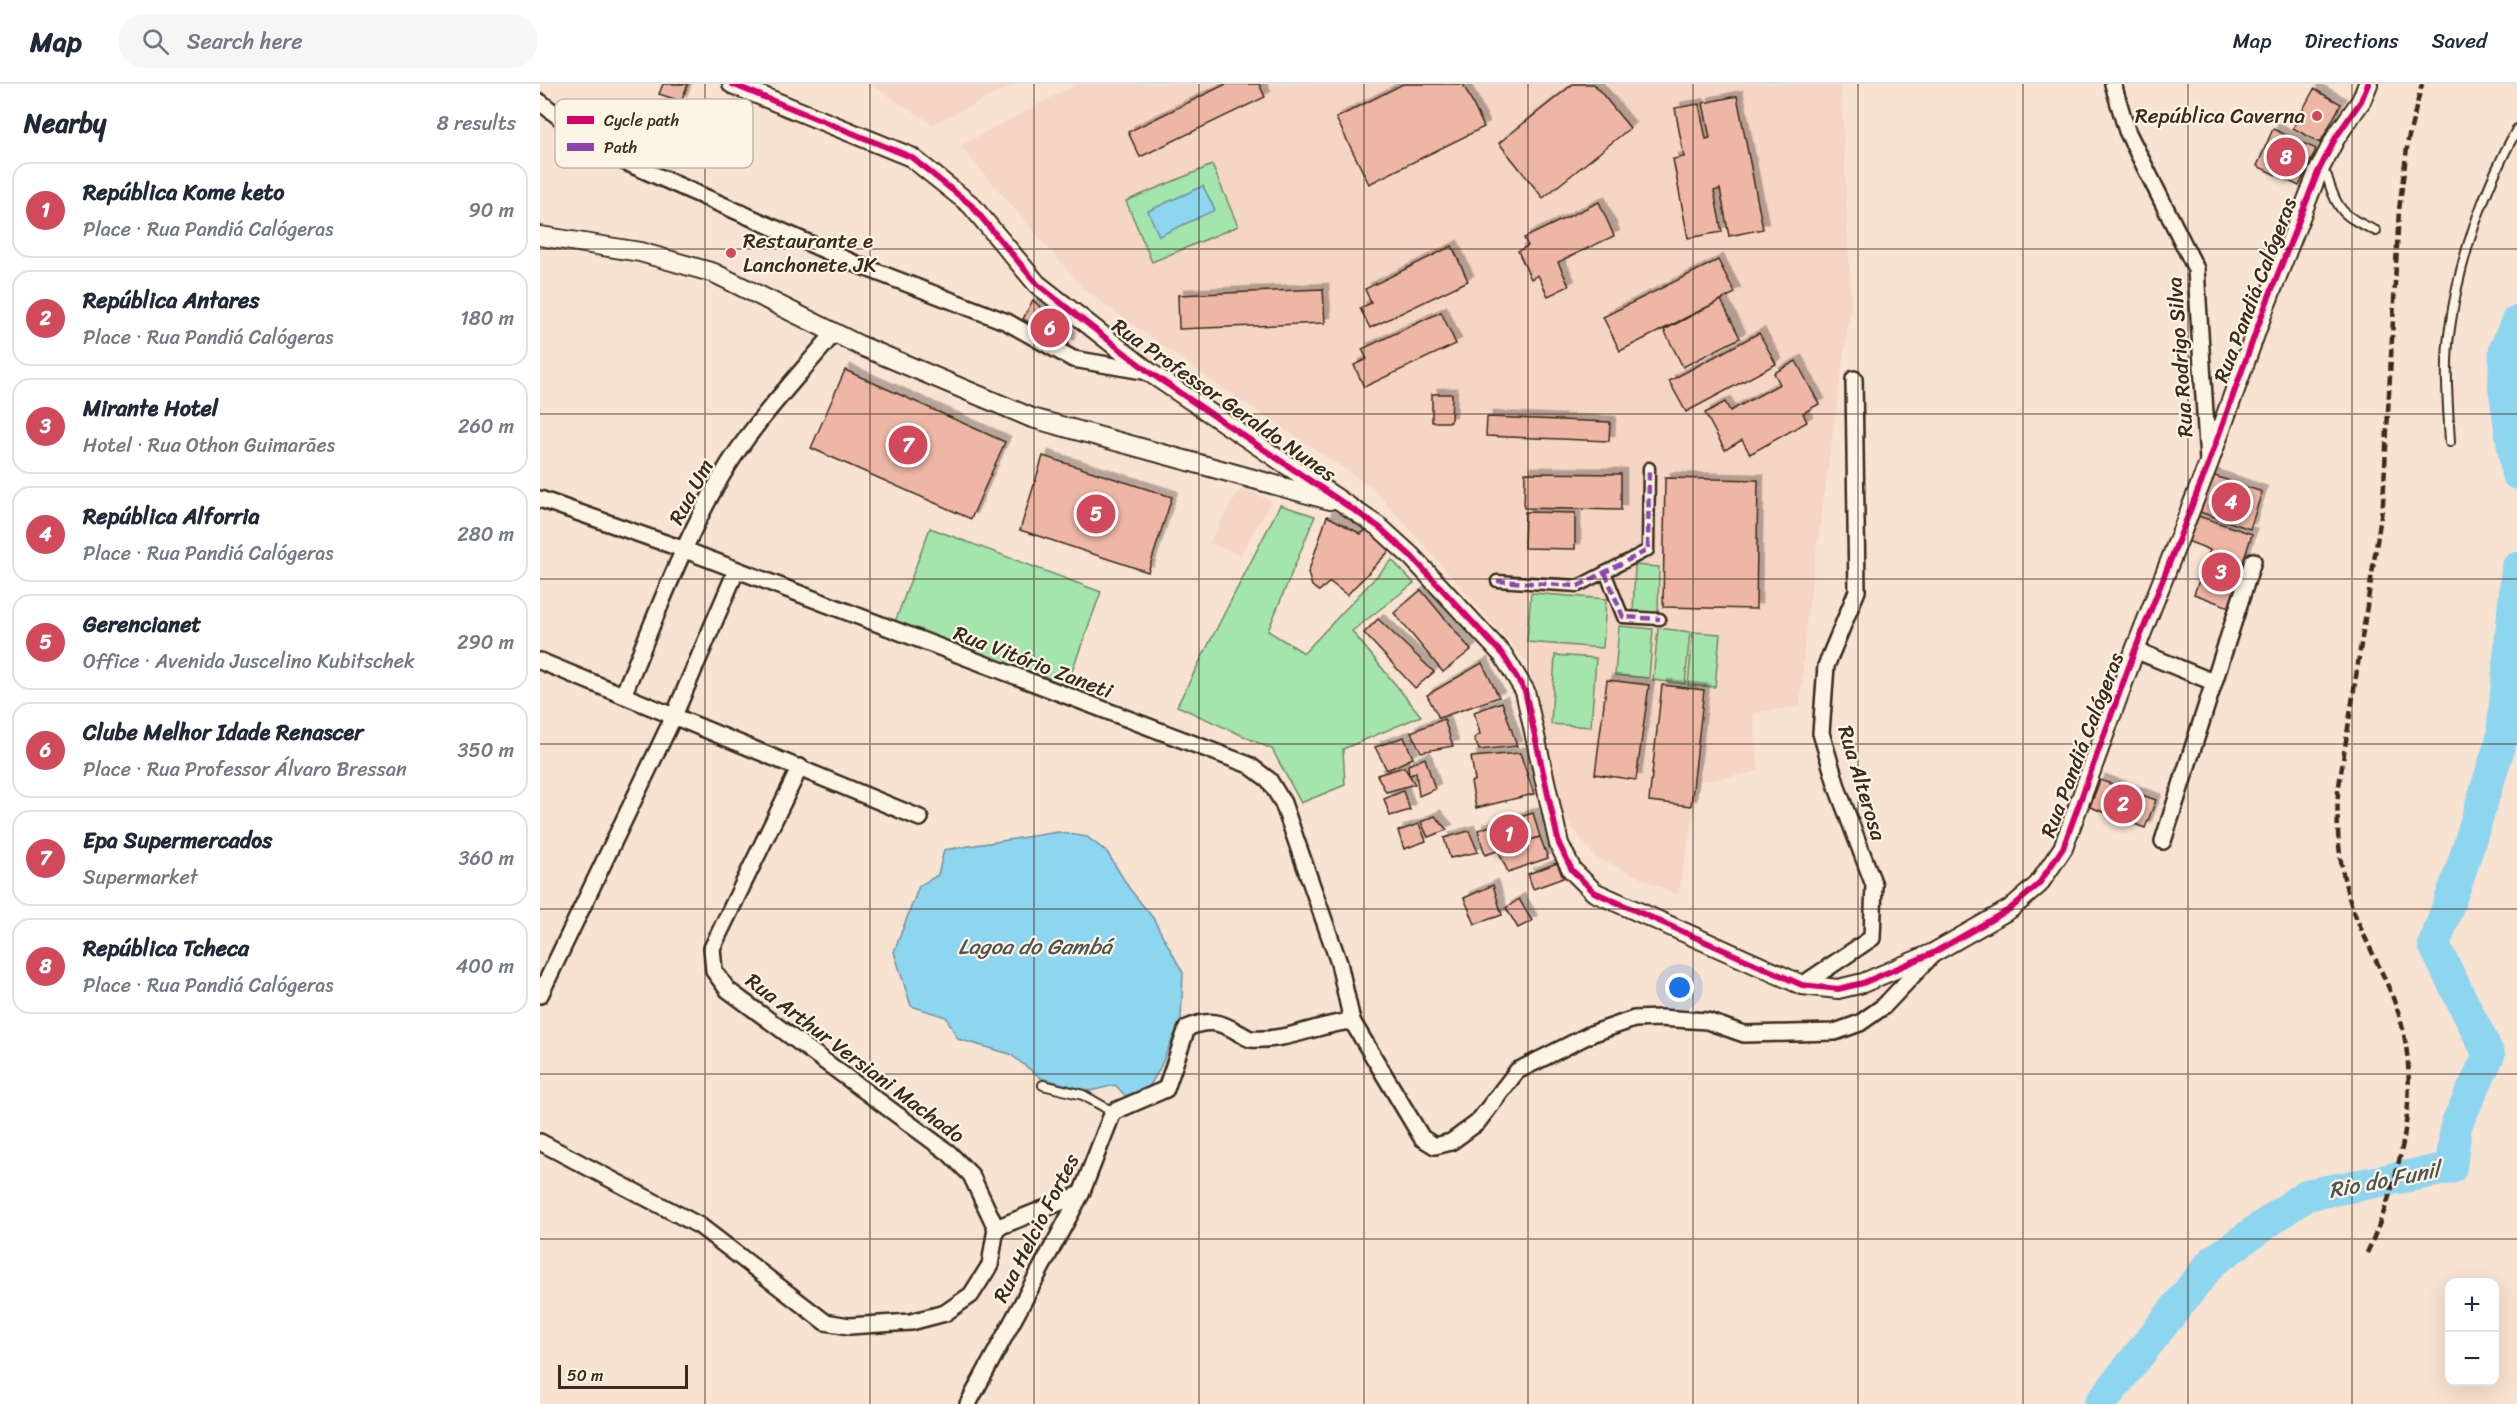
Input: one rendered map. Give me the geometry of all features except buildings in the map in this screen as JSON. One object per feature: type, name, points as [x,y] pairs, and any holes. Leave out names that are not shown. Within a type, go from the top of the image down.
[{"type":"street","name":"Rua Professor Geraldo Nunes","points":[[732,84],[911,157],[971,205],[1037,284],[1149,372],[1346,505]]},
{"type":"street","name":"Rua Rodrigo Silva","points":[[2113,84],[2127,130],[2196,269],[2208,465]]},
{"type":"street","name":"Rua Pandiá Calógeras","points":[[1346,505],[1379,527],[1412,557],[1503,655],[1525,691],[1559,844],[1572,870],[1594,892],[1622,907],[1802,985],[1838,989],[1863,983],[1934,953],[2010,909],[2038,885],[2063,848],[2136,650],[2208,465],[2263,312],[2318,172],[2336,137],[2361,101],[2368,84]]},
{"type":"street","points":[[540,102],[555,114]]},
{"type":"street","points":[[639,168],[856,264],[1007,322],[1073,359],[1149,372]]},
{"type":"street","points":[[540,236],[640,252],[714,273],[834,333],[1032,418],[1346,505]]},
{"type":"street","name":"Rua Um","points":[[623,695],[685,550],[721,476],[759,424],[834,333]]},
{"type":"street","name":"Rua Alterosa","points":[[1802,985],[1872,938],[1874,885],[1838,790],[1821,733],[1826,666],[1857,591],[1854,379]]},
{"type":"street","points":[[1497,581],[1578,586],[1648,550],[1649,468]]},
{"type":"street","name":"Rua Vitório Zaneti","points":[[540,499],[685,550],[1249,765],[1269,780],[1283,802],[1339,963],[1352,1021]]},
{"type":"street","points":[[2163,841],[2253,561]]},
{"type":"street","points":[[540,995],[673,718],[736,571]]},
{"type":"street","points":[[1605,572],[1623,617],[1660,619]]},
{"type":"street","points":[[2136,650],[2213,682]]},
{"type":"street","points":[[540,661],[673,718],[800,767],[920,819]]},
{"type":"street","name":"Rua Arthur Versiani Machado","points":[[800,767],[712,948],[714,971],[728,990],[949,1153],[971,1175],[996,1228]]},
{"type":"street","points":[[1113,1112],[1166,1089],[1187,1028],[1200,1022],[1222,1022],[1249,1039],[1290,1036],[1332,1023],[1352,1021],[1422,1138],[1435,1146],[1450,1142],[1477,1123],[1517,1071],[1591,1034],[1634,1019],[1660,1018],[1707,1021],[1744,1034],[1835,1032],[1860,1023],[1884,1006],[1934,953]]},
{"type":"street","name":"Rua Helcio Fortes","points":[[968,1404],[1081,1194],[1113,1112]]},
{"type":"street","points":[[540,1142],[700,1226],[825,1322],[849,1326],[911,1322],[945,1313],[971,1295],[990,1265],[996,1228],[1081,1194]]},
{"type":"lane","points":[[2450,442],[2446,377],[2454,307],[2474,229],[2493,178],[2517,129]]},
{"type":"lane","points":[[2318,172],[2326,176],[2336,204],[2343,214],[2376,231]]},
{"type":"lane","points":[[1043,1085],[1083,1095],[1113,1112]]},
{"type":"shaded area","points":[[870,84],[1016,84],[933,124]]},
{"type":"shaded area","points":[[1077,84],[1841,84],[1851,304],[1806,624],[1800,706],[1753,713],[1759,771],[1700,782],[1678,895],[1595,857],[1555,804],[1529,664],[1372,487],[1212,381],[1084,289],[960,146]]},
{"type":"shaded area","points":[[1241,488],[1272,501],[1240,555],[1209,543]]},
{"type":"green space","points":[[1212,165],[1238,226],[1152,262],[1126,201]]},
{"type":"green space","points":[[1280,505],[1315,516],[1268,631],[1304,653],[1392,560],[1414,583],[1352,631],[1421,716],[1343,749],[1345,785],[1301,803],[1272,749],[1177,706]]},
{"type":"green space","points":[[930,528],[1101,592],[1066,687],[895,622]]},
{"type":"green space","points":[[1635,565],[1659,567],[1658,614],[1633,613]]},
{"type":"green space","points":[[1531,593],[1606,599],[1603,648],[1527,642]]},
{"type":"green space","points":[[1619,626],[1653,629],[1649,678],[1615,675]]},
{"type":"green space","points":[[1658,628],[1690,632],[1685,684],[1653,680]]},
{"type":"green space","points":[[1693,632],[1720,634],[1715,687],[1688,685]]},
{"type":"green space","points":[[1555,655],[1596,658],[1591,727],[1551,724]]},
{"type":"water","points":[[1203,186],[1215,210],[1159,236],[1148,211]]},
{"type":"water","name":"Lagoa do Gambá","points":[[1058,832],[1087,837],[1107,852],[1129,888],[1153,918],[1183,973],[1181,1019],[1159,1070],[1149,1087],[1126,1096],[1115,1085],[1090,1091],[1041,1078],[1010,1054],[958,1039],[946,1017],[911,1006],[894,952],[919,886],[938,875],[944,850]]},
{"type":"waterway","name":"Rio do Funil","points":[[2517,321],[2505,349],[2504,387],[2517,474]]},
{"type":"waterway","name":"Rio do Funil","points":[[2100,1404],[2212,1262],[2306,1195],[2451,1168],[2456,1125],[2489,1055],[2434,945],[2460,873],[2502,738],[2517,568]]},
{"type":"railway","points":[[2367,1253],[2389,1198],[2397,1168],[2408,1108],[2409,1077],[2400,1018],[2347,891],[2340,858],[2338,792],[2383,503],[2399,210],[2408,140],[2422,84]]},
{"type":"marked path","points":[[1497,581],[1578,586],[1648,550],[1649,468]]},
{"type":"marked path","points":[[1605,572],[1623,617],[1660,619]]},
{"type":"cycle path","points":[[732,84],[911,157],[971,205],[1037,284],[1149,372],[1379,527],[1412,557],[1503,655],[1525,691],[1559,844],[1572,870],[1594,892],[1802,985],[1838,989],[1863,983],[1933,953],[2010,909],[2038,885],[2063,848],[2135,650],[2208,465],[2263,312],[2318,172],[2336,137],[2361,101],[2368,84]]},
{"type":"place","name":"República Caverna","points":[[2317,116]]},
{"type":"place","name":"República Tcheca","points":[[2286,157]]},
{"type":"place","name":"Restaurante e Lanchonete JK","points":[[731,253]]},
{"type":"place","name":"Clube Melhor Idade Renascer","points":[[1050,328]]},
{"type":"place","name":"Epa Supermercados","points":[[908,445]]},
{"type":"place","name":"República Alforria","points":[[2231,502]]},
{"type":"place","name":"Gerencianet","points":[[1096,514]]},
{"type":"place","name":"Mirante Hotel","points":[[2221,572]]},
{"type":"place","name":"República Antares","points":[[2123,804]]},
{"type":"place","name":"República Kome keto","points":[[1509,834]]}]
